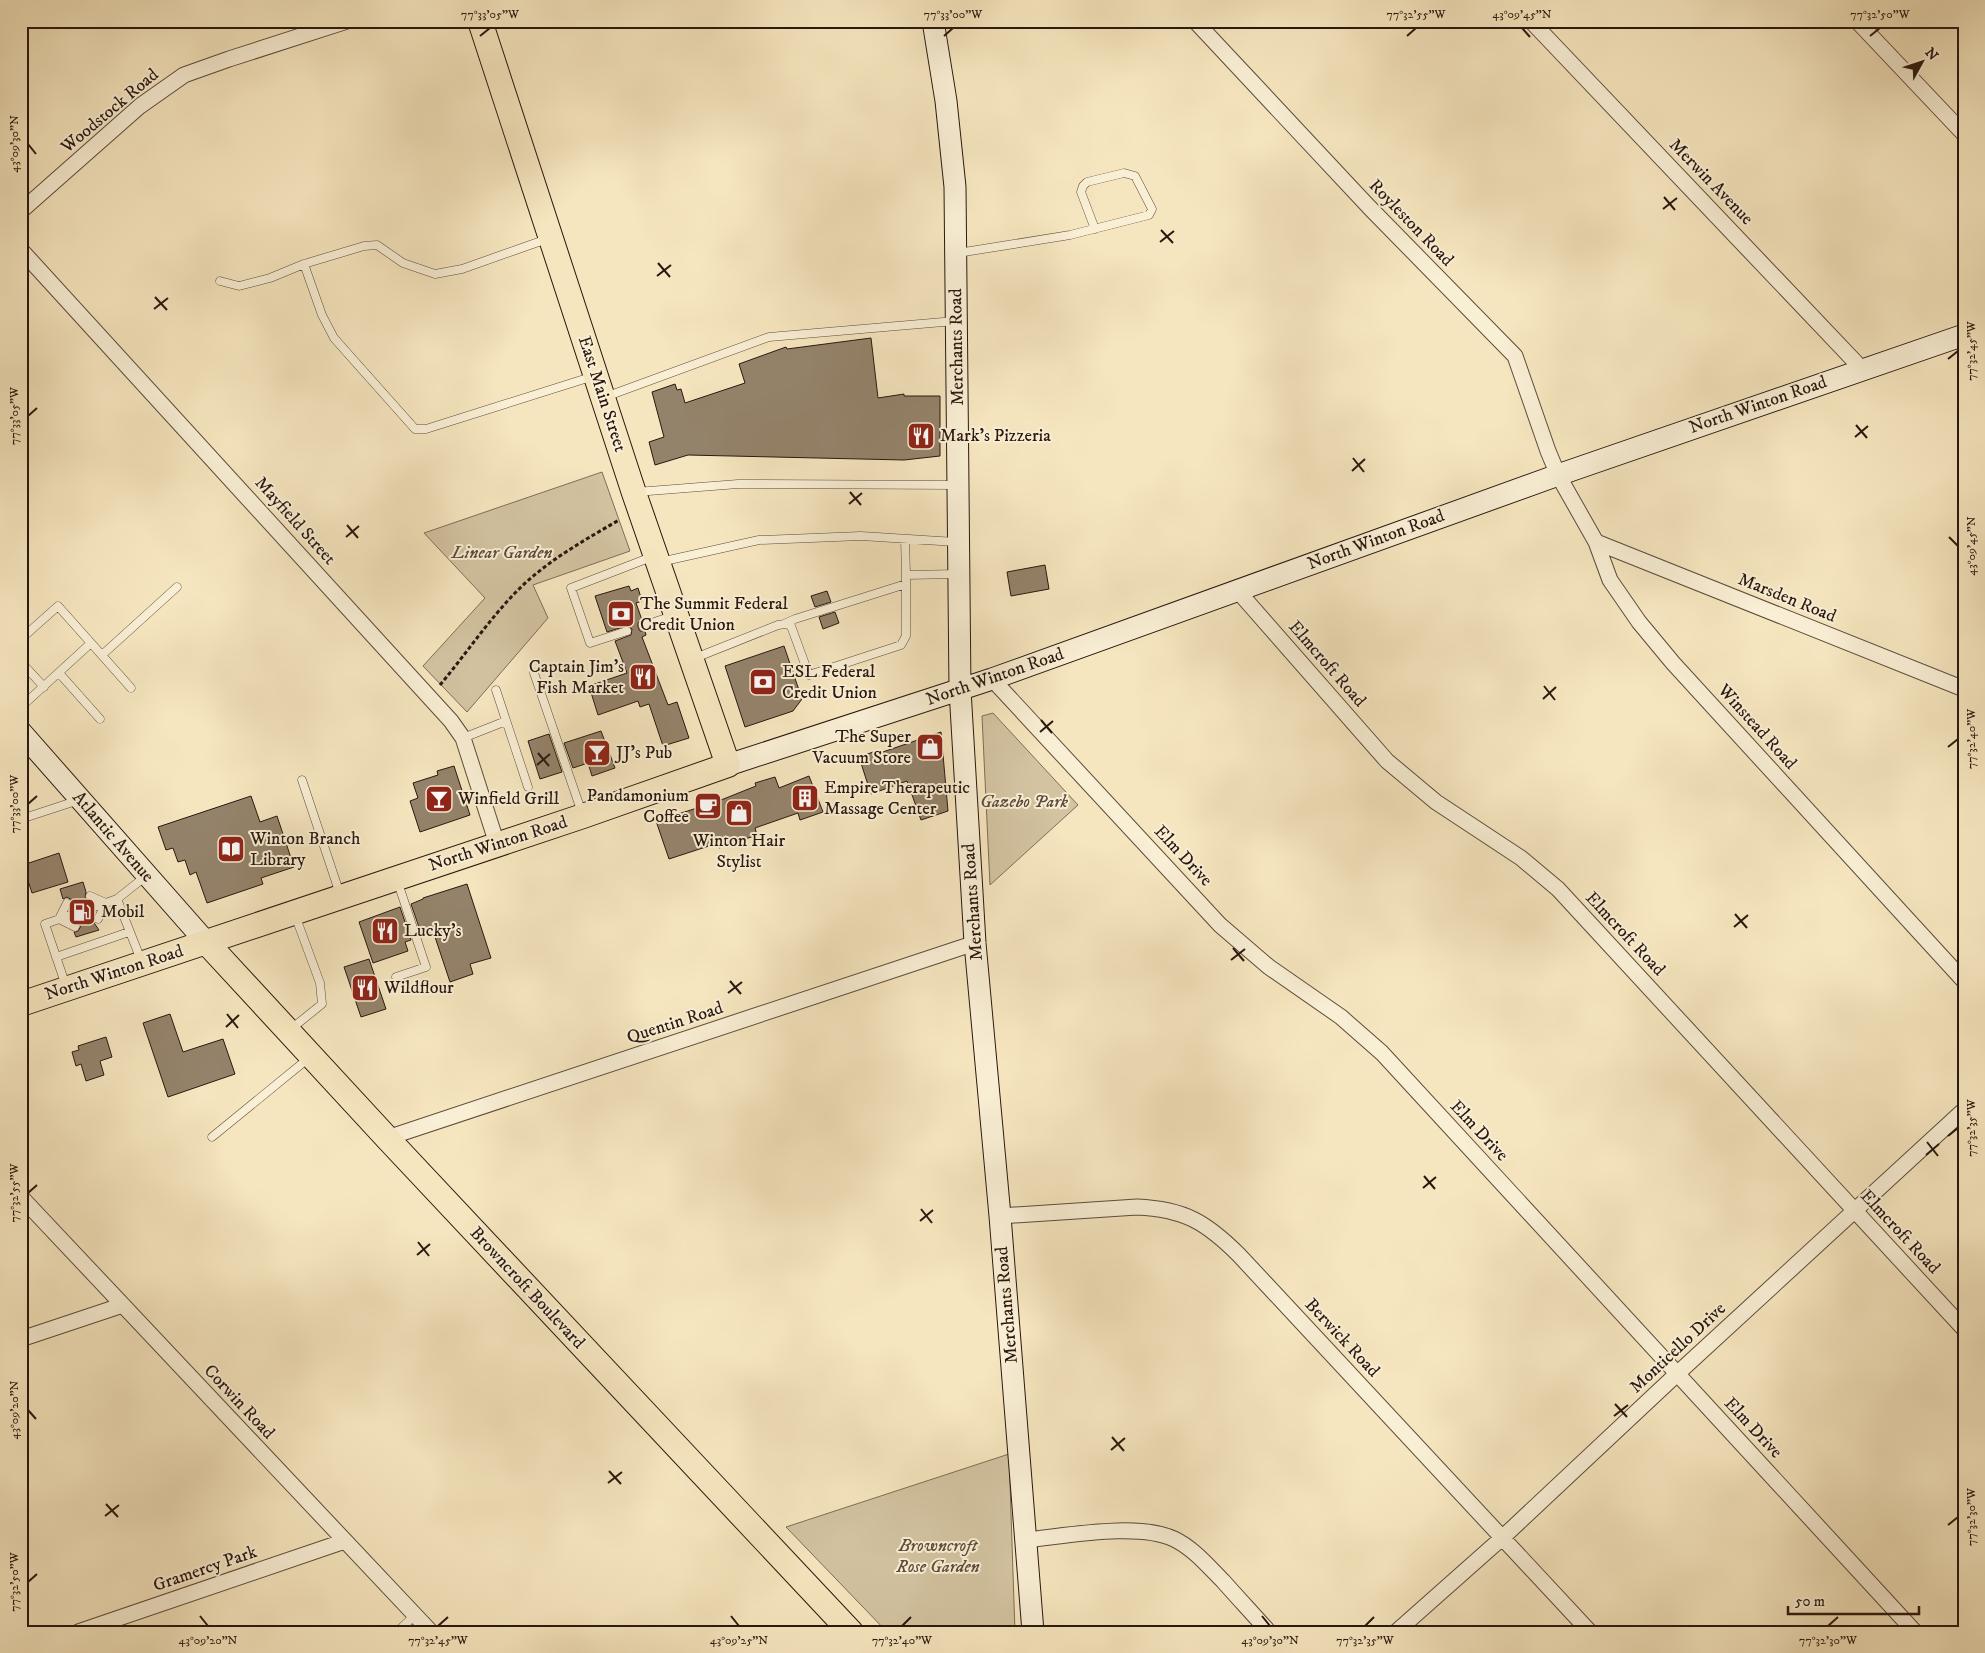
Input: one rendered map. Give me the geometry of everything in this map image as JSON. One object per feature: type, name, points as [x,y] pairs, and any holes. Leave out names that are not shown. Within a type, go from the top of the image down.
[{"type":"main road","name":"East Main Street","points":[[480,21],[634,493],[728,765]]},
{"type":"main road","name":"North Winton Road","points":[[21,1004],[583,816],[728,765]]},
{"type":"main road","name":"Browncroft Boulevard","points":[[206,942],[387,1138],[851,1632]]},
{"type":"street","name":"Woodstock Road","points":[[21,211],[140,106],[184,75],[230,58],[347,21]]},
{"type":"street","name":"Merchants Road","points":[[933,21],[946,101],[955,186],[960,690],[975,943],[1000,1216],[1034,1632]]},
{"type":"street","name":"Royleston Road","points":[[1195,21],[1369,207],[1515,356],[1558,475]]},
{"type":"street","name":"Merwin Avenue","points":[[1532,21],[1862,369]]},
{"type":"street","points":[[1857,21],[1964,134]]},
{"type":"street","name":"Mayfield Street","points":[[21,250],[423,688],[451,721],[463,738],[497,844]]},
{"type":"street","name":"North Winton Road","points":[[728,765],[992,679],[1558,475],[1964,335]]},
{"type":"street","name":"Winstead Road","points":[[1558,475],[1596,542],[1610,580],[1650,636],[1964,981]]},
{"type":"street","name":"Marsden Road","points":[[1596,542],[1964,689]]},
{"type":"street","name":"Elmcroft Road","points":[[1237,590],[1387,761],[1436,802],[1521,858],[1558,888],[1964,1329]]},
{"type":"street","name":"Elm Drive","points":[[992,679],[1220,925],[1269,967],[1341,1017],[1382,1054],[1915,1632]]},
{"type":"street","name":"Atlantic Avenue","points":[[21,732],[206,942]]},
{"type":"street","name":"Quentin Road","points":[[387,1138],[975,943]]},
{"type":"street","name":"Monticello Drive","points":[[1396,1632],[1502,1538],[1964,1110]]},
{"type":"street","name":"Corwin Road","points":[[21,1197],[431,1632]]},
{"type":"street","name":"Berwick Road","points":[[1000,1216],[1137,1207],[1158,1208],[1193,1218],[1208,1228],[1239,1255],[1590,1632]]},
{"type":"street","points":[[21,1339],[123,1306]]},
{"type":"street","points":[[1026,1540],[1126,1530],[1143,1530],[1176,1539],[1202,1559],[1270,1632]]},
{"type":"street","name":"Gramercy Park","points":[[78,1632],[346,1541]]},
{"type":"lane","points":[[956,253],[1095,229],[1149,216],[1152,209],[1134,176],[1124,173],[1087,182],[1083,186],[1081,192],[1095,229]]},
{"type":"lane","points":[[220,282],[240,286],[270,278],[304,264],[364,246],[376,245],[403,263],[435,274],[462,269],[552,238]]},
{"type":"lane","points":[[304,264],[322,314],[334,338],[414,428],[426,430],[596,375]]},
{"type":"lane","points":[[603,398],[769,337],[956,321]]},
{"type":"lane","points":[[634,493],[738,484],[959,485]]},
{"type":"lane","points":[[627,631],[590,644],[571,588],[657,559],[759,540],[861,536],[959,542]]},
{"type":"lane","points":[[784,624],[791,626],[809,675],[901,645],[906,636],[905,539]]},
{"type":"lane","points":[[906,575],[960,574]]},
{"type":"lane","points":[[692,659],[795,619],[906,584]]},
{"type":"lane","points":[[102,655],[177,587]]},
{"type":"lane","points":[[21,639],[58,606],[131,688]]},
{"type":"lane","points":[[643,626],[677,615]]},
{"type":"lane","points":[[21,707],[91,643]]},
{"type":"lane","points":[[21,662],[44,687]]},
{"type":"lane","points":[[59,673],[100,719]]},
{"type":"lane","points":[[534,673],[583,816]]},
{"type":"lane","points":[[496,690],[528,787]]},
{"type":"lane","points":[[463,738],[506,721]]},
{"type":"lane","points":[[302,780],[340,897]]},
{"type":"lane","points":[[21,820],[81,800]]},
{"type":"lane","points":[[94,907],[117,899],[146,876]]},
{"type":"lane","points":[[396,878],[426,967],[396,977]]},
{"type":"lane","points":[[90,896],[106,903]]},
{"type":"lane","points":[[117,899],[143,964]]},
{"type":"lane","points":[[59,920],[68,903]]},
{"type":"lane","points":[[98,919],[106,903]]},
{"type":"lane","points":[[288,1031],[322,1004],[320,983],[294,913]]},
{"type":"lane","points":[[67,989],[44,924],[71,915]]},
{"type":"lane","points":[[59,920],[75,927]]},
{"type":"lane","points":[[56,958],[129,932]]},
{"type":"lane","points":[[212,1138],[311,1056]]},
{"type":"lane","points":[[397,1632],[415,1615]]},
{"type":"path","points":[[437,688],[508,601],[524,585],[553,561],[620,520]]},
{"type":"green space","name":"Linear Garden","points":[[602,472],[630,551],[533,585],[548,618],[467,712],[423,666],[485,598],[424,533]]},
{"type":"green space","name":"Gazebo Park","points":[[993,713],[1078,805],[990,885],[982,716]]},
{"type":"green space","name":"Browncroft Rose Garden","points":[[1009,1454],[1015,1632],[887,1632],[786,1527]]},
{"type":"building","points":[[871,338],[878,398],[904,394],[904,396],[940,396],[940,456],[904,460],[688,455],[655,465],[649,442],[664,437],[652,392],[675,384],[677,390],[681,389],[685,403],[745,383],[739,364],[786,347],[787,349]]},
{"type":"building","points":[[1045,565],[1049,589],[1011,596],[1007,572]]},
{"type":"building","points":[[629,586],[631,591],[638,588],[642,601],[636,603],[642,620],[638,623],[638,627],[640,631],[645,631],[646,635],[642,637],[668,705],[677,702],[689,738],[663,746],[649,704],[640,707],[638,701],[598,715],[589,686],[627,673],[615,641],[631,635],[632,629],[626,626],[607,632],[595,596]]},
{"type":"building","points":[[827,591],[831,602],[815,607],[811,596]]},
{"type":"building","points":[[835,612],[839,623],[823,629],[819,617]]},
{"type":"building","name":"ESL Federal Credit Union","points":[[784,646],[802,699],[793,711],[745,727],[725,666]]},
{"type":"building","name":"JJ's Pub","points":[[601,731],[615,768],[592,776],[588,763],[573,768],[564,743]]},
{"type":"building","points":[[941,732],[948,811],[921,820],[907,781],[871,794],[859,757],[876,751],[877,754]]},
{"type":"building","points":[[549,734],[562,772],[540,779],[528,741]]},
{"type":"building","name":"Winfield Grill","points":[[454,766],[470,815],[420,832],[410,801],[418,798],[413,783],[438,775],[437,771]]},
{"type":"building","points":[[809,776],[823,812],[800,820],[798,813],[755,828],[757,835],[719,848],[718,843],[669,859],[656,821],[716,802],[756,786],[755,783],[775,777],[779,788]]},
{"type":"building","name":"Winton Branch Library","points":[[251,796],[260,822],[277,816],[294,867],[261,878],[263,884],[207,903],[196,872],[190,875],[185,860],[178,862],[173,848],[166,850],[158,827]]},
{"type":"building","points":[[59,853],[68,882],[32,893],[23,865]]},
{"type":"building","points":[[83,882],[86,892],[85,897],[90,902],[89,908],[93,912],[92,920],[99,930],[76,937],[74,932],[78,931],[81,926],[73,920],[76,917],[76,913],[70,910],[72,900],[67,897],[63,899],[60,889]]},
{"type":"building","points":[[467,884],[491,958],[470,964],[473,974],[450,982],[433,931],[422,936],[411,904],[423,898]]},
{"type":"building","name":"Lucky's","points":[[400,907],[411,940],[405,942],[408,951],[373,963],[359,922]]},
{"type":"building","name":"Wildflour","points":[[369,959],[386,1009],[361,1017],[344,967]]},
{"type":"building","points":[[170,1014],[183,1052],[223,1039],[235,1074],[168,1097],[143,1023]]},
{"type":"building","points":[[106,1037],[112,1057],[100,1061],[104,1075],[86,1081],[81,1064],[76,1066],[72,1052],[79,1050],[78,1046]]},
{"type":"place","name":"Mark's Pizzeria","points":[[921,436]]},
{"type":"place","name":"The Summit Federal Credit Union","points":[[621,614]]},
{"type":"place","name":"Captain Jim's Fish Market","points":[[643,677]]},
{"type":"place","name":"ESL Federal Credit Union","points":[[763,682]]},
{"type":"place","name":"The Super Vacuum Store","points":[[930,747]]},
{"type":"place","name":"JJ's Pub","points":[[597,753]]},
{"type":"place","name":"Empire Therapeutic Massage Center","points":[[805,798]]},
{"type":"place","name":"Winfield Grill","points":[[439,799]]},
{"type":"place","name":"Pandamonium Coffee","points":[[708,806]]},
{"type":"place","name":"Winton Hair Stylist","points":[[739,813]]},
{"type":"place","name":"Winton Branch Library","points":[[231,849]]},
{"type":"place","name":"Mobil","points":[[82,912]]},
{"type":"place","name":"Lucky's","points":[[385,931]]},
{"type":"place","name":"Wildflour","points":[[365,988]]}]
